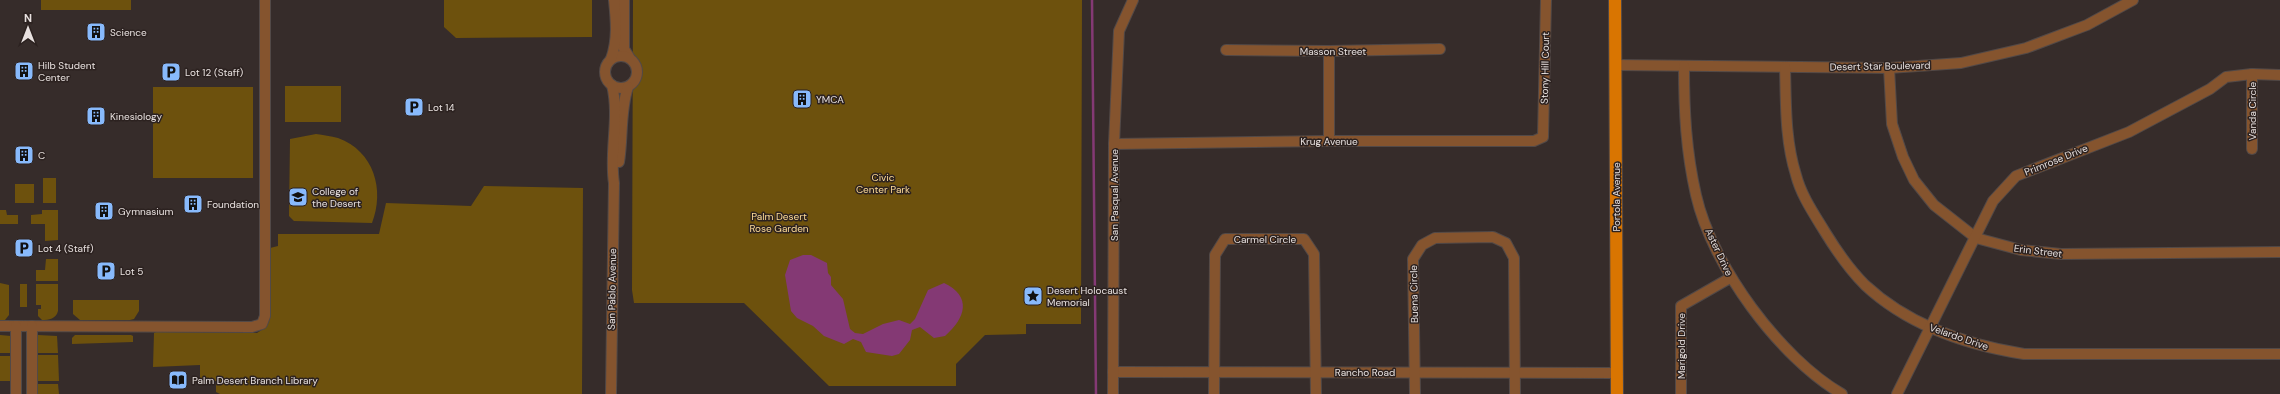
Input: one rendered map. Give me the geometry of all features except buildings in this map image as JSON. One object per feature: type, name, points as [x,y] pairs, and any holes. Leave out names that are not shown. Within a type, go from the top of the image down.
[{"type":"main road","name":"Portola Avenue","points":[[1615,0],[1617,394]]},
{"type":"street","points":[[0,326],[252,327],[262,324],[265,316],[265,0]]},
{"type":"street","points":[[614,0],[616,34],[615,49],[605,72],[606,78],[612,85],[618,88],[628,87],[636,80],[638,70],[624,49],[624,0]]},
{"type":"street","name":"San Pasqual Avenue","points":[[1113,394],[1114,144],[1119,31],[1133,0]]},
{"type":"street","name":"Stony Hill Court","points":[[1543,136],[1546,0]]},
{"type":"street","name":"Desert Star Boulevard","points":[[1615,65],[1890,68],[1961,63],[2026,48],[2087,25],[2133,0]]},
{"type":"street","name":"Masson Street","points":[[1226,50],[1329,51],[1440,49]]},
{"type":"street","points":[[1329,51],[1329,141]]},
{"type":"street","points":[[611,60],[618,56],[629,57]]},
{"type":"street","name":"Aster Drive","points":[[1684,66],[1685,134],[1696,197],[1710,236],[1730,278],[1778,340],[1828,386],[1842,394]]},
{"type":"street","name":"Velardo Drive","points":[[1786,67],[1787,125],[1796,176],[1812,211],[1834,246],[1865,285],[1897,309],[1930,328],[1986,348],[2024,354],[2280,354]]},
{"type":"street","name":"Erin Street","points":[[1890,68],[1892,124],[1903,157],[1914,180],[1934,205],[1976,238],[2021,250],[2061,254],[2280,252]]},
{"type":"street","name":"Primrose Drive","points":[[1897,394],[1976,238],[1993,201],[2016,176],[2129,132],[2210,89],[2226,77],[2252,74],[2280,75]]},
{"type":"street","name":"Vanda Circle","points":[[2252,74],[2252,149]]},
{"type":"street","name":"San Pablo Avenue","points":[[611,394],[614,183],[612,171],[616,130],[615,95],[612,85]]},
{"type":"street","name":"San Pablo Avenue","points":[[614,183],[623,139],[625,96],[628,87]]},
{"type":"street","name":"Krug Avenue","points":[[1114,144],[1329,141],[1534,141],[1543,136]]},
{"type":"street","name":"Buena Circle","points":[[1415,394],[1413,259],[1422,245],[1435,238],[1493,237],[1506,243],[1514,258],[1515,394]]},
{"type":"street","name":"Carmel Circle","points":[[1214,394],[1215,255],[1226,239],[1267,238],[1304,239],[1314,254],[1316,394]]},
{"type":"street","name":"Marigold Drive","points":[[1681,394],[1681,306],[1730,278]]},
{"type":"street","points":[[16,326],[16,394]]},
{"type":"street","points":[[32,326],[32,394]]},
{"type":"street","name":"Rancho Road","points":[[1113,372],[1515,374],[1617,373]]},
{"type":"green space","points":[[41,0],[131,0],[131,10],[41,10]]},
{"type":"green space","points":[[444,0],[592,0],[592,37],[456,38],[444,27]]},
{"type":"green space","name":"Civic Center Park","points":[[633,0],[1082,0],[1081,324],[1026,324],[1026,334],[985,335],[956,364],[956,386],[829,386],[744,303],[634,303],[632,290]]},
{"type":"green space","points":[[285,86],[341,86],[341,122],[285,122]]},
{"type":"green space","points":[[153,87],[253,87],[253,178],[153,178]]},
{"type":"green space","points":[[316,134],[338,138],[350,144],[360,152],[368,162],[376,185],[377,198],[376,210],[372,223],[294,221],[289,216],[290,139]]},
{"type":"green space","points":[[43,178],[56,178],[56,203],[43,203]]},
{"type":"green space","points":[[15,184],[34,184],[34,203],[15,203]]},
{"type":"green space","points":[[484,186],[583,188],[582,394],[220,394],[216,392],[216,381],[200,381],[200,365],[153,367],[154,333],[156,332],[257,333],[266,327],[270,318],[270,248],[278,246],[278,234],[379,234],[386,203],[471,206]]},
{"type":"green space","points":[[0,210],[6,210],[7,215],[18,215],[18,224],[0,224]]},
{"type":"green space","points":[[42,210],[58,210],[58,240],[45,241],[45,224],[31,224],[31,215],[42,214]]},
{"type":"green space","points":[[46,259],[58,259],[58,281],[36,281],[36,270],[45,270]]},
{"type":"green space","points":[[0,283],[9,285],[9,315],[5,320],[0,320]]},
{"type":"green space","points":[[20,284],[27,284],[27,307],[20,307]]},
{"type":"green space","points":[[36,284],[58,284],[58,311],[56,316],[47,320],[42,320],[38,316],[38,309],[41,309],[41,305],[36,305]]},
{"type":"green space","points":[[73,300],[139,300],[139,311],[134,319],[130,320],[80,320],[73,314]]},
{"type":"green space","points":[[0,335],[11,336],[12,353],[0,353]]},
{"type":"green space","points":[[38,335],[57,336],[58,353],[36,353]]},
{"type":"green space","points":[[75,335],[131,335],[133,336],[133,342],[72,344],[72,338]]},
{"type":"green space","points":[[35,355],[58,355],[59,381],[35,381]]},
{"type":"green space","points":[[0,356],[12,356],[12,381],[0,381]]},
{"type":"green space","points":[[36,384],[58,384],[59,394],[36,394]]},
{"type":"shaded area","points":[[803,255],[811,255],[827,263],[828,273],[831,277],[831,285],[843,299],[850,329],[855,333],[863,334],[883,324],[899,320],[910,324],[915,319],[928,290],[944,283],[953,288],[959,294],[963,308],[961,315],[958,322],[945,336],[934,338],[920,327],[912,330],[910,340],[899,354],[892,356],[866,352],[861,342],[853,339],[844,344],[824,336],[813,326],[797,318],[791,311],[785,275],[790,260]]},
{"type":"waterway","points":[[1092,0],[1096,394]]},
{"type":"place","name":"Science","points":[[96,32]]},
{"type":"place","name":"Hilb Student Center","points":[[24,71]]},
{"type":"place","name":"Lot 12 (Staff)","points":[[171,72]]},
{"type":"place","name":"YMCA","points":[[802,99]]},
{"type":"place","name":"Lot 14","points":[[414,107]]},
{"type":"place","name":"Kinesiology","points":[[96,116]]},
{"type":"place","name":"C","points":[[24,155]]},
{"type":"place","name":"College of the Desert","points":[[298,197]]},
{"type":"place","name":"Foundation","points":[[193,204]]},
{"type":"place","name":"Gymnasium","points":[[104,211]]},
{"type":"place","name":"Lot 4 (Staff)","points":[[24,248]]},
{"type":"place","name":"Lot 5","points":[[106,271]]},
{"type":"place","name":"Desert Holocaust Memorial","points":[[1033,296]]},
{"type":"place","name":"Palm Desert Branch Library","points":[[178,380]]},
{"type":"park label","name":"Palm Desert Rose Garden","points":[[779,222]]}]
